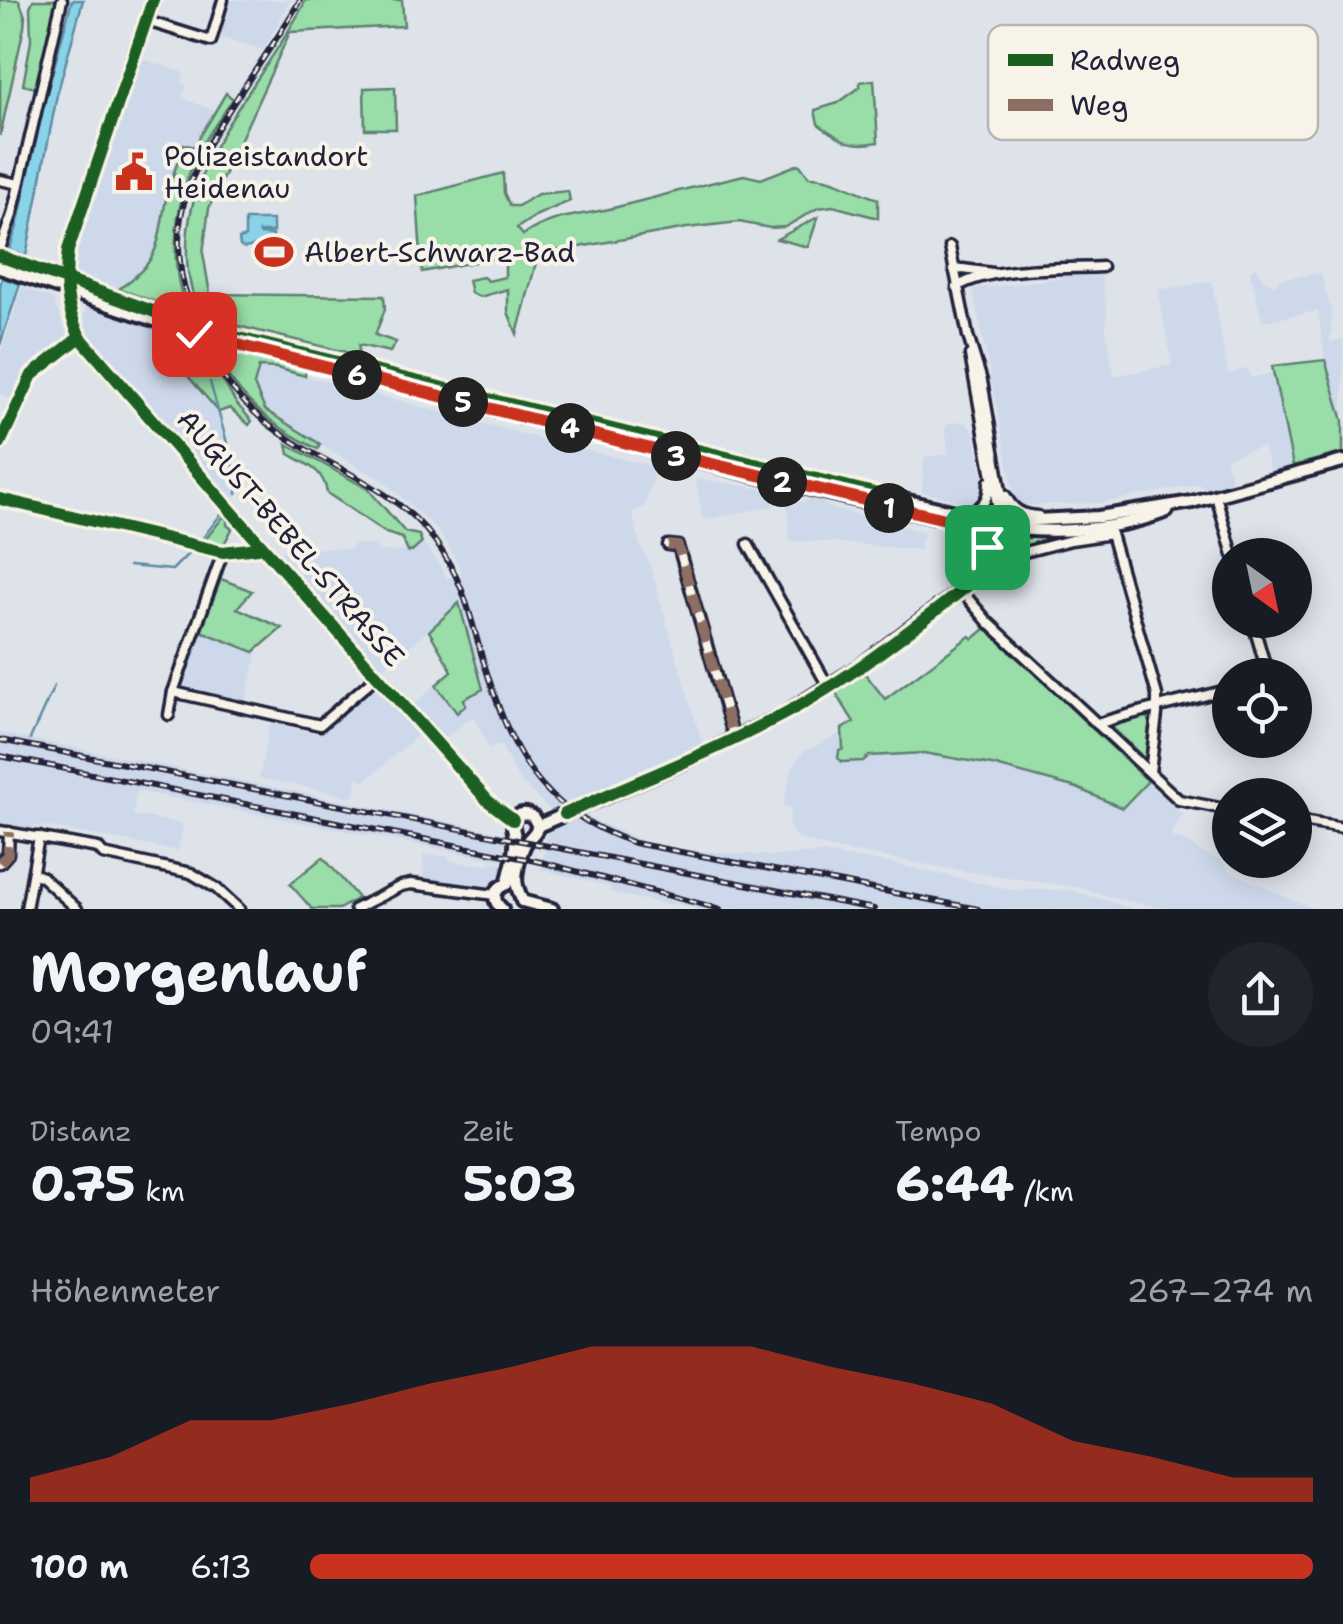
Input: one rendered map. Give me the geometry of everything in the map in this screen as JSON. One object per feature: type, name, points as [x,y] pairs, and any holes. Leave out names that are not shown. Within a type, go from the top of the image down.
[{"type":"main road","name":"AUGUST-BEBEL-STRASSE","points":[[153,0],[68,250],[65,284],[80,338],[488,801],[513,820]]},
{"type":"main road","points":[[1,260],[176,329],[711,464],[961,518],[1057,531],[1117,524],[1192,502]]},
{"type":"main road","points":[[1002,524],[1099,517],[1192,502],[1343,461]]},
{"type":"main road","points":[[538,826],[782,715],[860,666],[997,562],[983,540],[961,518]]},
{"type":"main road","points":[[995,556],[1002,524]]},
{"type":"main road","points":[[512,885],[520,860],[521,838],[512,828],[513,820],[519,815],[533,816],[538,826],[536,833],[521,838]]},
{"type":"main road","points":[[501,909],[495,894],[499,888],[512,885]]},
{"type":"main road","points":[[512,885],[522,893],[518,905],[552,909]]},
{"type":"street","points":[[1,260],[62,0]]},
{"type":"street","points":[[147,21],[212,41],[223,0]]},
{"type":"street","points":[[0,180],[19,184]]},
{"type":"street","points":[[950,247],[1002,524]]},
{"type":"street","points":[[957,286],[996,274],[1102,266]]},
{"type":"street","points":[[954,270],[996,274]]},
{"type":"street","points":[[968,336],[982,380],[1001,486],[1002,524]]},
{"type":"street","points":[[0,443],[32,375],[80,338]]},
{"type":"street","points":[[961,518],[986,501],[989,463]]},
{"type":"street","points":[[1001,486],[1010,504],[1020,512],[1068,519]]},
{"type":"street","points":[[1216,496],[1229,538]]},
{"type":"street","points":[[0,498],[223,552],[261,545]]},
{"type":"street","points":[[995,556],[1111,534],[1158,706],[1150,772]]},
{"type":"street","points":[[748,544],[828,686]]},
{"type":"street","points":[[668,545],[678,546],[734,738]]},
{"type":"street","points":[[169,715],[173,692],[223,552]]},
{"type":"street","points":[[962,590],[988,622],[1184,803],[1212,807]]},
{"type":"street","points":[[173,692],[320,725],[378,674]]},
{"type":"street","points":[[1098,724],[1212,695]]},
{"type":"street","points":[[1312,823],[1343,828]]},
{"type":"street","points":[[0,862],[8,854],[4,832],[98,848],[103,854],[191,873],[216,888],[238,909]]},
{"type":"street","points":[[26,909],[39,837]]},
{"type":"street","points":[[33,873],[77,909]]},
{"type":"street","points":[[355,909],[411,884],[495,894]]},
{"type":"shaded area","points":[[231,0],[290,0],[264,50],[220,37]]},
{"type":"shaded area","points":[[140,58],[184,73],[182,82],[186,86],[182,98],[215,111],[193,148],[185,145],[154,257],[119,289],[82,277],[76,272],[74,260],[96,179]]},
{"type":"shaded area","points":[[1255,267],[1264,281],[1275,285],[1280,279],[1321,273],[1332,315],[1330,342],[1343,339],[1343,421],[1325,360],[1318,311],[1262,321],[1250,271]]},
{"type":"shaded area","points":[[1100,269],[1114,376],[1172,365],[1158,290],[1212,281],[1228,374],[1248,368],[1250,378],[1273,373],[1293,466],[1271,472],[1263,446],[1226,458],[1232,484],[1209,490],[1198,484],[1102,503],[1025,505],[1018,500],[973,289],[1063,278],[1063,271]]},
{"type":"shaded area","points":[[22,287],[53,299],[67,335],[28,369],[11,399],[0,394],[0,355]]},
{"type":"shaded area","points":[[87,302],[189,336],[191,361],[182,370],[219,412],[239,481],[237,494],[232,498],[97,350],[86,327]]},
{"type":"shaded area","points":[[259,367],[276,368],[656,467],[645,506],[632,512],[703,747],[552,812],[519,780],[500,744],[490,749],[473,716],[442,741],[412,706],[436,685],[457,712],[464,699],[458,604],[382,670],[279,552],[352,549],[353,544],[377,545],[377,551],[408,552],[422,543],[447,578],[463,576],[453,553],[438,530],[385,482],[265,410],[254,385]]},
{"type":"shaded area","points":[[949,423],[966,423],[973,430],[981,468],[983,491],[972,503],[922,492],[924,457],[949,454],[945,429]]},
{"type":"shaded area","points":[[695,478],[773,491],[773,506],[703,520]]},
{"type":"shaded area","points":[[816,498],[831,508],[924,532],[920,550],[790,541],[787,506]]},
{"type":"shaded area","points":[[201,631],[257,653],[245,703],[182,686]]},
{"type":"shaded area","points":[[373,681],[419,734],[364,782],[358,777],[354,797],[259,778],[270,723],[320,734],[320,727]]},
{"type":"shaded area","points":[[843,732],[843,750],[863,761],[868,756],[923,753],[992,765],[1077,788],[1121,808],[1149,781],[1183,815],[1170,836],[1212,857],[1212,878],[1244,878],[1313,909],[1170,909],[1077,887],[831,848],[797,838],[789,827],[790,808],[783,806],[792,769],[803,752]]},
{"type":"shaded area","points":[[0,733],[507,834],[502,859],[137,791],[133,815],[184,824],[178,851],[49,827],[34,826],[32,831],[0,825]]},
{"type":"shaded area","points":[[581,814],[639,840],[676,849],[774,856],[822,853],[884,862],[1012,890],[1071,890],[1133,909],[699,909],[669,905],[620,895],[610,892],[611,887],[541,869],[548,829]]},
{"type":"shaded area","points":[[423,855],[449,856],[449,860],[471,864],[502,864],[504,880],[486,888],[424,878]]},
{"type":"green space","points":[[0,0],[19,0],[25,16],[0,136]]},
{"type":"green space","points":[[33,0],[56,0],[36,88],[23,85]]},
{"type":"green space","points":[[306,0],[402,0],[404,26],[290,32],[209,208],[203,253],[210,294],[384,296],[385,309],[375,335],[396,342],[390,352],[359,345],[358,355],[201,317],[191,288],[187,257],[189,221],[198,186],[229,122]]},
{"type":"green space","points":[[874,80],[878,142],[846,141],[818,124],[815,110],[838,103],[860,87],[860,82]]},
{"type":"green space","points":[[395,87],[396,129],[365,129],[364,88]]},
{"type":"green space","points":[[226,93],[233,99],[195,159],[178,216],[178,276],[189,314],[119,289],[150,260],[184,144],[194,147]]},
{"type":"green space","points":[[799,164],[809,177],[835,182],[878,199],[878,218],[833,206],[818,208],[785,227],[739,222],[545,253],[536,263],[517,334],[508,312],[508,289],[480,297],[471,293],[468,280],[505,277],[505,256],[422,272],[417,196],[503,173],[504,193],[510,206],[518,206],[538,194],[568,191],[570,201],[517,228],[523,235],[556,220],[744,175],[761,179]]},
{"type":"green space","points":[[818,217],[808,247],[777,239]]},
{"type":"green space","points":[[189,336],[197,337],[236,403],[252,421],[249,425],[230,408],[219,412],[182,369],[191,361]]},
{"type":"green space","points":[[207,342],[306,367],[305,376],[259,367],[254,385],[265,410],[320,444],[318,449],[282,429],[253,405]]},
{"type":"green space","points":[[1325,360],[1343,421],[1343,453],[1293,466],[1272,366]]},
{"type":"green space","points":[[287,444],[368,489],[405,532],[419,535],[422,543],[408,552],[402,538],[386,533],[327,493],[318,473],[289,454]]},
{"type":"green space","points":[[224,516],[232,529],[224,544],[204,541]]},
{"type":"green space","points":[[1110,531],[1006,552],[1011,540],[1021,534]]},
{"type":"green space","points":[[221,579],[252,591],[237,608],[282,628],[254,652],[201,631]]},
{"type":"green space","points":[[459,603],[483,689],[464,699],[466,705],[457,713],[436,685],[452,671],[429,631]]},
{"type":"green space","points":[[986,628],[1148,781],[1122,808],[1077,788],[992,765],[924,753],[841,762],[838,758],[843,749],[842,729],[854,722],[834,690],[863,671],[885,699]]},
{"type":"green space","points":[[1146,716],[1150,720],[1145,759],[1111,726]]},
{"type":"green space","points":[[323,857],[358,898],[339,909],[312,909],[290,884]]},
{"type":"water","points":[[72,0],[83,0],[57,95],[26,256],[9,250]]},
{"type":"water","points":[[245,220],[273,220],[273,232],[259,232],[273,235],[273,243],[240,246],[239,239],[245,237]]},
{"type":"water","points":[[2,278],[20,284],[0,345],[0,286]]},
{"type":"waterway","points":[[210,382],[238,482],[237,494]]},
{"type":"waterway","points":[[198,544],[222,513]]},
{"type":"waterway","points":[[129,566],[172,570],[193,549]]},
{"type":"waterway","points":[[30,739],[54,686]]},
{"type":"railway","points":[[300,0],[205,151],[182,211],[179,246],[184,284],[198,328],[229,385],[275,430],[388,496],[435,541],[460,585],[494,693],[518,750],[551,794],[573,813],[634,843],[978,909]]},
{"type":"railway","points":[[0,740],[874,909]]},
{"type":"railway","points":[[0,756],[541,862],[720,909]]},
{"type":"marked path","points":[[668,545],[678,546],[734,738]]},
{"type":"marked path","points":[[0,863],[8,854],[9,832]]},
{"type":"cycle path","points":[[153,0],[68,250],[67,295],[80,337],[488,801],[513,820]]},
{"type":"cycle path","points":[[0,256],[202,329],[886,496]]},
{"type":"cycle path","points":[[0,443],[32,375],[80,337]]},
{"type":"cycle path","points":[[0,499],[223,552],[261,545]]},
{"type":"cycle path","points":[[565,814],[727,742],[807,701],[883,650],[980,576]]},
{"type":"place","name":"Polizeistandort Heidenau","points":[[134,172]]},
{"type":"place","name":"Albert-Schwarz-Bad","points":[[274,252]]},
{"type":"route","points":[[194,334],[827,493],[958,522],[987,547]]}]
